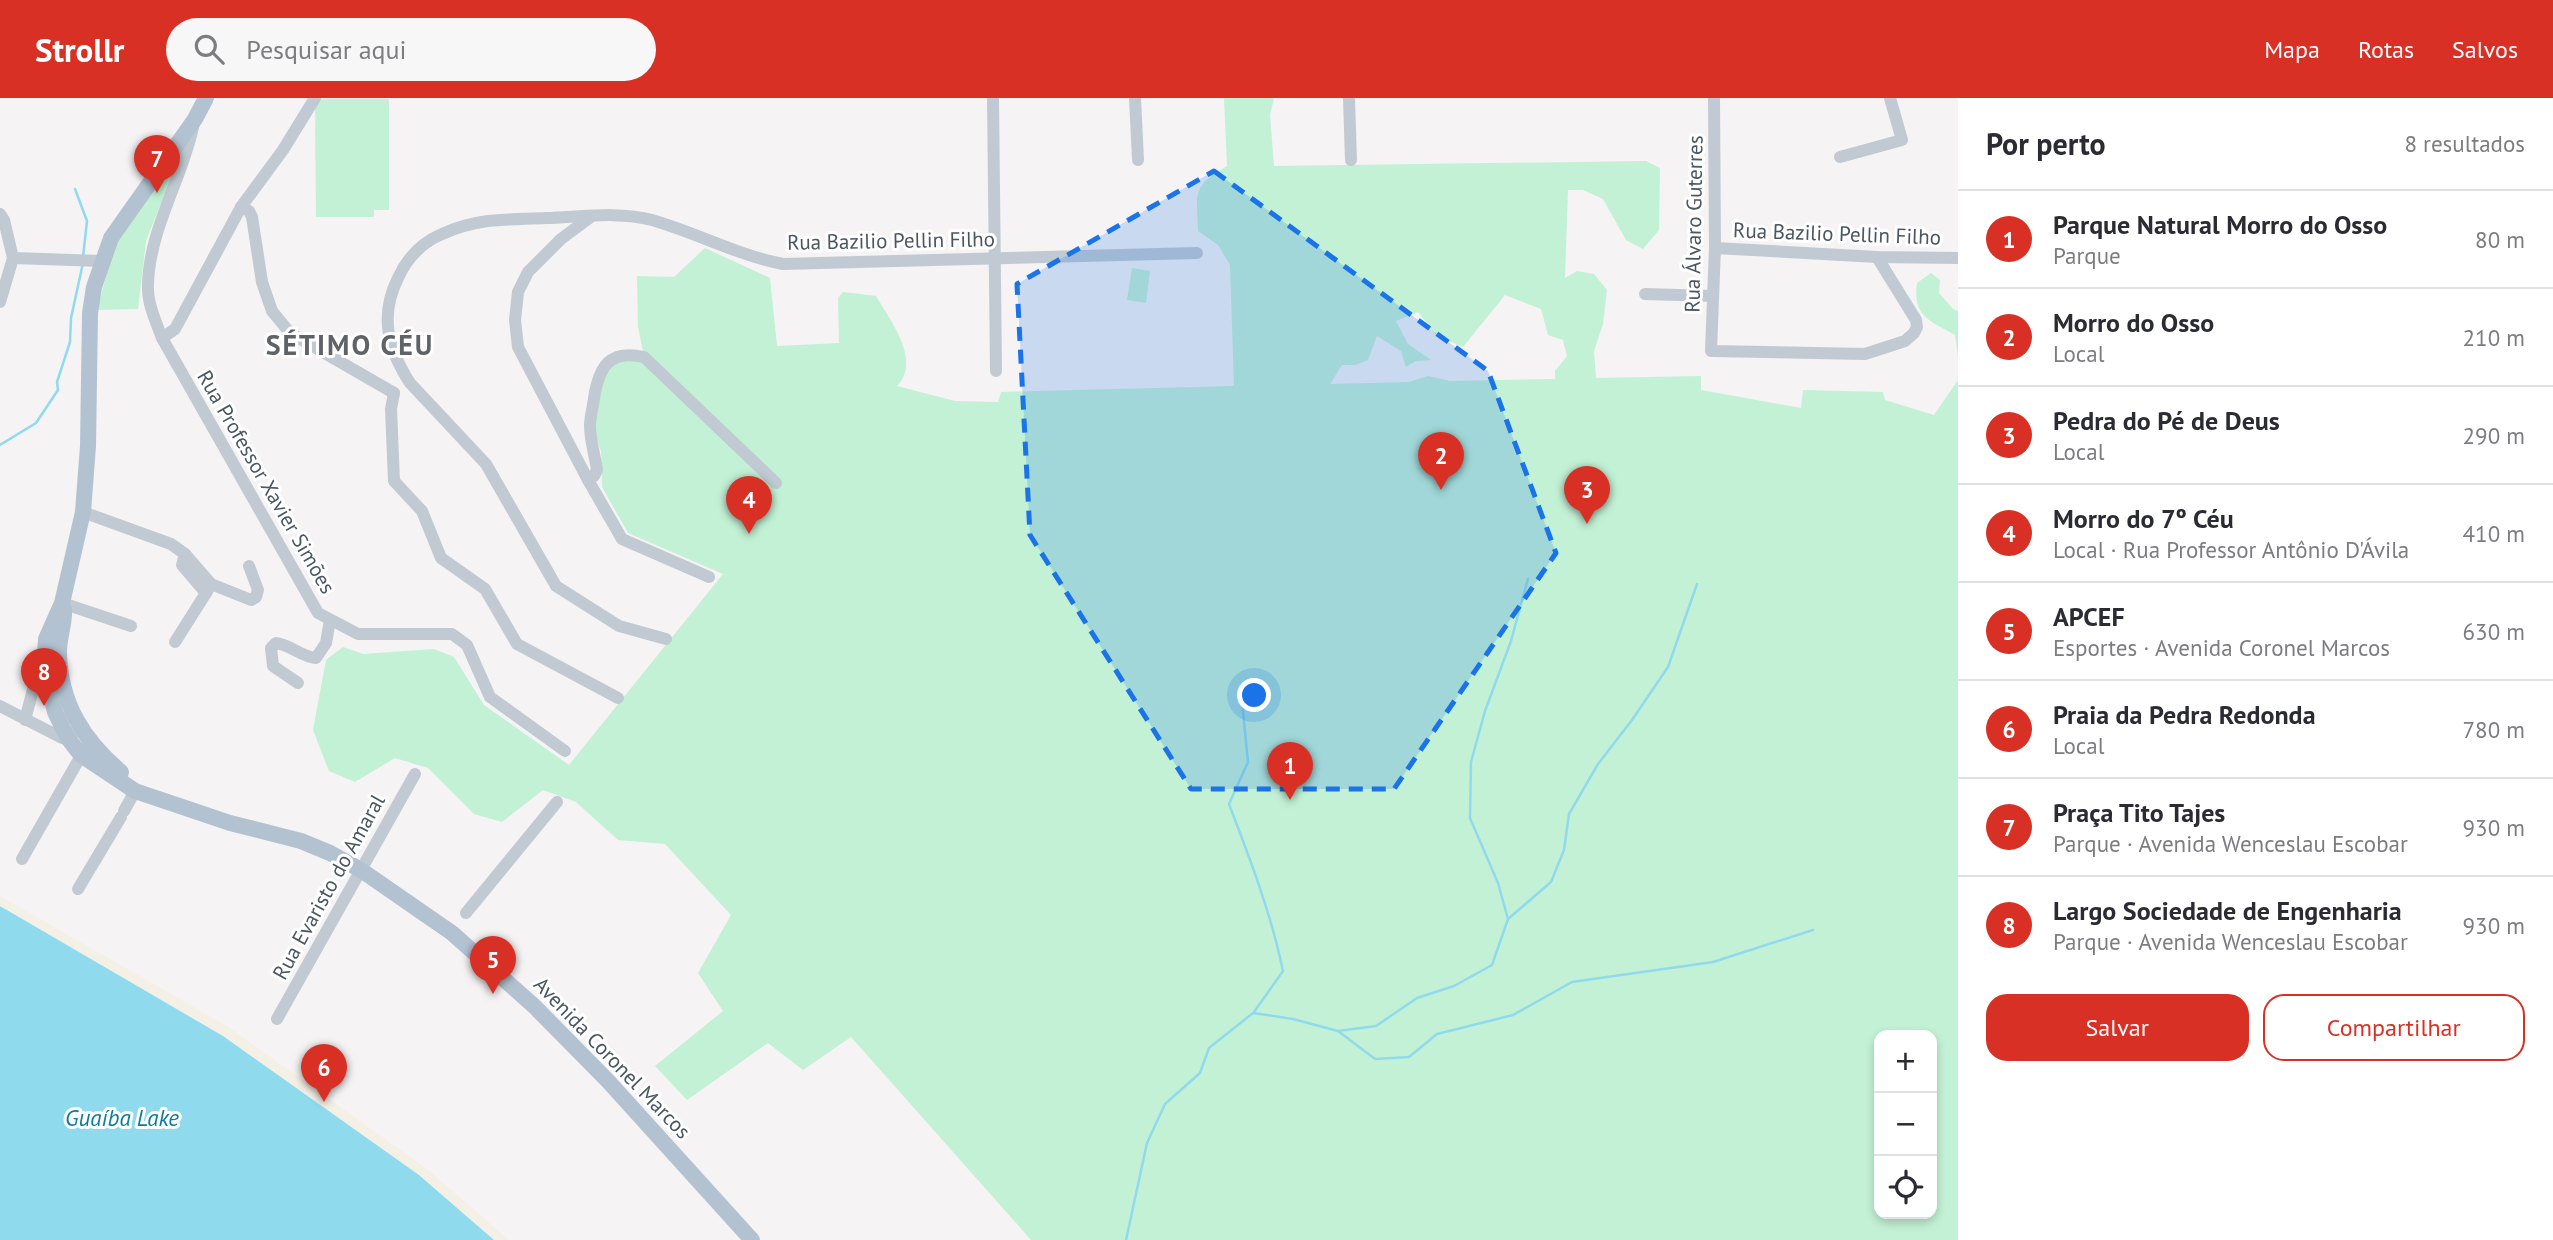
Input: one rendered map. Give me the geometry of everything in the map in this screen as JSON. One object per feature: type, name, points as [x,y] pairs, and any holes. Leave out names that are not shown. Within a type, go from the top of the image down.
[{"type":"main road","points":[[79,735],[55,712],[40,686],[46,639],[62,603],[83,512],[88,446],[90,313],[98,261],[111,238],[195,119],[206,98]]},
{"type":"main road","name":"Avenida Coronel Marcos","points":[[62,603],[64,612],[59,652],[61,674],[79,735],[82,755],[135,791],[230,823],[301,841],[330,853],[459,922],[752,1240]]},
{"type":"main road","points":[[40,686],[59,692],[70,710]]},
{"type":"main road","name":"Avenida Coronel Marcos","points":[[79,735],[126,776],[164,801]]},
{"type":"street","points":[[162,338],[175,329],[241,207],[283,150],[314,98]]},
{"type":"street","points":[[993,98],[996,371]]},
{"type":"street","points":[[1135,98],[1138,160]]},
{"type":"street","points":[[1349,98],[1351,160]]},
{"type":"street","name":"Rua Álvaro Guterres","points":[[1714,98],[1715,248],[1711,351],[1865,354],[1905,341],[1914,333],[1916,320],[1877,257]]},
{"type":"street","points":[[1840,157],[1902,140],[1890,98]]},
{"type":"street","name":"Rua Professor Xavier Simões","points":[[195,119],[189,147],[154,243],[147,287],[153,315],[162,338],[318,613],[359,635],[452,634],[467,645],[490,697],[565,751]]},
{"type":"street","points":[[241,207],[249,211],[252,217],[262,282],[272,311],[290,333],[394,393]]},
{"type":"street","points":[[0,214],[4,220],[13,258],[0,302]]},
{"type":"street","points":[[592,216],[561,239],[528,272],[518,292],[515,320],[518,346],[622,539],[709,577]]},
{"type":"street","name":"Rua Bazilio Pellin Filho","points":[[666,639],[619,626],[556,586],[486,464],[410,383],[396,358],[388,334],[389,309],[394,286],[406,261],[419,248],[442,234],[485,221],[592,216],[652,220],[758,259],[783,264],[1198,253]]},
{"type":"street","name":"Rua Bazilio Pellin Filho","points":[[1715,248],[1877,257],[1958,258]]},
{"type":"street","points":[[13,258],[98,261]]},
{"type":"street","points":[[1645,294],[1713,296]]},
{"type":"street","points":[[588,480],[597,470],[590,426],[598,377],[612,359],[621,354],[644,357],[776,483]]},
{"type":"street","points":[[410,383],[401,386],[394,393],[391,409],[394,479],[422,510],[441,558],[486,590],[519,645],[618,698]]},
{"type":"street","points":[[83,512],[171,544],[185,554],[209,588],[251,600],[256,597],[258,590],[249,566]]},
{"type":"street","points":[[175,642],[209,588]]},
{"type":"street","points":[[62,603],[131,626]]},
{"type":"street","points":[[298,683],[274,666],[271,648],[276,643],[286,645],[309,657],[316,657],[326,643],[330,620]]},
{"type":"street","points":[[25,720],[40,686]]},
{"type":"street","name":"Avenida Coronel Marcos","points":[[0,706],[62,738],[79,735]]},
{"type":"street","points":[[22,859],[82,755]]},
{"type":"street","name":"Rua Evaristo do Amaral","points":[[277,1019],[415,774]]},
{"type":"street","points":[[78,889],[135,791]]},
{"type":"street","points":[[459,922],[557,802]]},
{"type":"highlighted area","points":[[1214,171],[1488,371],[1556,553],[1394,789],[1191,789],[1030,535],[1017,284]]},
{"type":"green space","points":[[1224,98],[1274,98],[1270,115],[1274,166],[1646,161],[1660,168],[1659,230],[1643,249],[1626,240],[1603,199],[1583,190],[1568,190],[1565,278],[1577,271],[1594,274],[1607,290],[1603,324],[1594,351],[1596,378],[1701,376],[1701,390],[1801,408],[1803,390],[1883,392],[1885,400],[1934,415],[1958,380],[1958,1240],[1031,1240],[851,1037],[803,1070],[768,1043],[687,1100],[655,1066],[723,1011],[698,973],[731,915],[665,844],[618,840],[576,802],[543,790],[502,822],[474,814],[428,768],[395,758],[355,782],[329,771],[313,730],[326,660],[343,647],[363,654],[434,649],[454,657],[484,705],[569,765],[723,574],[628,533],[602,487],[601,451],[593,430],[601,375],[613,361],[644,356],[638,327],[637,276],[674,277],[705,248],[770,278],[777,346],[839,343],[838,298],[843,292],[876,296],[895,328],[905,353],[904,376],[897,386],[955,401],[998,402],[1001,392],[1234,386],[1230,265],[1218,245],[1198,231],[1199,192],[1215,173],[1227,166]],"holes":[[[1505,295],[1541,309],[1548,335],[1563,340],[1567,356],[1555,371],[1555,379],[1450,381],[1428,376],[1409,382],[1330,384],[1342,365],[1355,365],[1368,360],[1377,336],[1401,351],[1406,367],[1416,361],[1431,360],[1408,344],[1396,321],[1418,312],[1437,336],[1463,347]]]},
{"type":"green space","points":[[315,99],[389,99],[389,210],[374,210],[374,217],[316,217]]},
{"type":"green space","points":[[183,147],[146,241],[138,309],[97,310],[116,239]]},
{"type":"green space","points":[[1132,268],[1150,271],[1146,303],[1127,300]]},
{"type":"green space","points":[[1931,273],[1940,280],[1939,293],[1958,311],[1958,356],[1955,335],[1925,316],[1917,303],[1917,283]]},
{"type":"sand","points":[[0,896],[227,1026],[426,1168],[509,1240],[494,1240],[419,1175],[223,1036],[0,906]]},
{"type":"water","name":"Guaíba Lake","points":[[0,906],[223,1036],[419,1175],[494,1240],[0,1240]]},
{"type":"waterway","points":[[75,189],[87,221],[83,257]]},
{"type":"waterway","points":[[0,445],[36,423],[58,390],[57,382],[70,342],[71,318],[83,263]]},
{"type":"waterway","points":[[1126,1240],[1147,1143],[1165,1104],[1200,1073],[1209,1048],[1253,1013],[1293,1019],[1338,1031],[1376,1026],[1417,998],[1454,986],[1492,965],[1508,919],[1498,883],[1470,818],[1471,762],[1485,711],[1511,641],[1528,579]]},
{"type":"waterway","points":[[1508,919],[1551,882],[1564,850],[1569,814],[1598,764],[1668,667],[1697,584]]},
{"type":"waterway","points":[[1241,691],[1248,762],[1229,804],[1266,907],[1283,971],[1254,1012]]},
{"type":"waterway","points":[[1338,1031],[1375,1059],[1409,1057],[1437,1034],[1513,1015],[1572,982],[1713,962],[1813,930]]},
{"type":"place","name":"Praça Tito Tajes","points":[[157,193]]},
{"type":"place","name":"Morro do Osso","points":[[1441,490]]},
{"type":"place","name":"Pedra do Pé de Deus","points":[[1587,524]]},
{"type":"place","name":"Morro do 7º Céu","points":[[749,534]]},
{"type":"place","name":"Largo Sociedade de Engenharia","points":[[44,706]]},
{"type":"place","name":"Parque Natural Morro do Osso","points":[[1290,800]]},
{"type":"place","name":"APCEF","points":[[493,994]]},
{"type":"place","name":"Praia da Pedra Redonda","points":[[324,1102]]},
{"type":"district","name":"SÉTIMO CÉU","points":[[350,345]]}]
